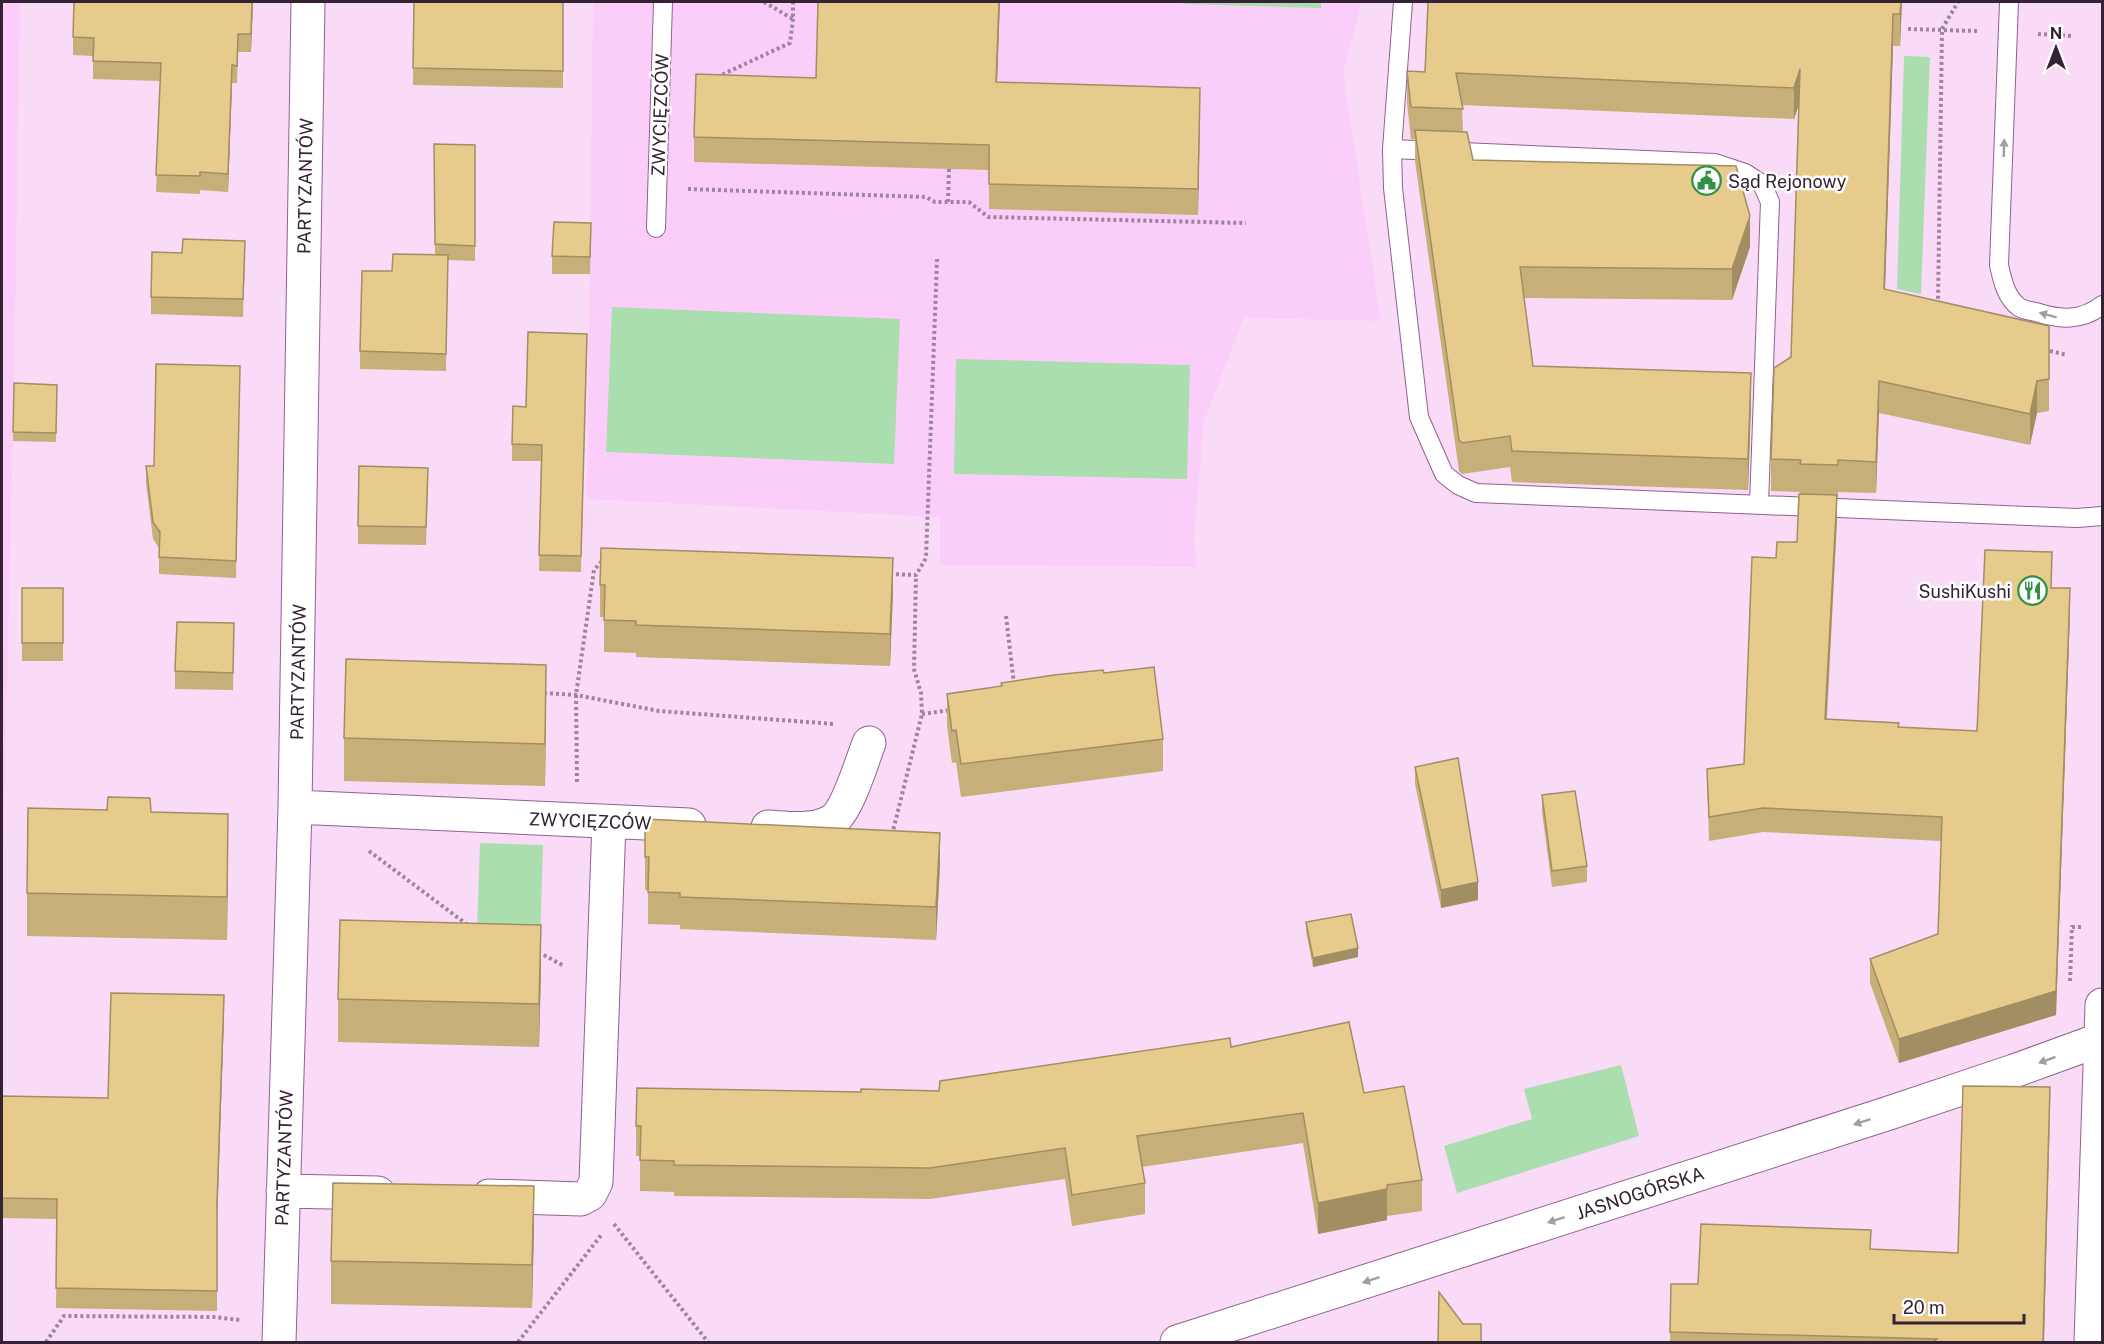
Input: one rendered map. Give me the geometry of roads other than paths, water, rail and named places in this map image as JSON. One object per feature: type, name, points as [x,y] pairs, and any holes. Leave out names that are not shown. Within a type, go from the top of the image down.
[{"type":"street","name":"PARTYZANTÓW","points":[[279,1342],[295,807],[308,2]]},
{"type":"street","name":"ZWYCIĘZCÓW","points":[[295,807],[609,822],[805,828],[830,823],[841,814],[869,743]]},
{"type":"street","points":[[464,1196],[581,1199],[590,1194],[596,1182],[609,822]]},
{"type":"street","points":[[2091,1342],[2103,1005]]},
{"type":"street","name":"JASNOGÓRSKA","points":[[1177,1342],[1886,1114],[2102,1039]]},
{"type":"street","points":[[283,1191],[406,1194]]},
{"type":"lane","name":"ZWYCIĘZCÓW","points":[[656,228],[663,2]]},
{"type":"lane","points":[[1403,2],[1392,149],[1394,188],[1419,417],[1444,474],[1458,485],[1476,493],[2077,518],[2103,516]]},
{"type":"lane","points":[[2009,2],[1999,265],[2004,288],[2018,306],[2055,318],[2073,318],[2093,312],[2103,305]]},
{"type":"lane","points":[[1392,149],[1714,163],[1745,173],[1762,184],[1770,202],[1759,504]]},
{"type":"place","name":"Sąd Rejonowy","points":[[1707,181]]},
{"type":"place","name":"SushiKushi","points":[[2032,591]]}]
